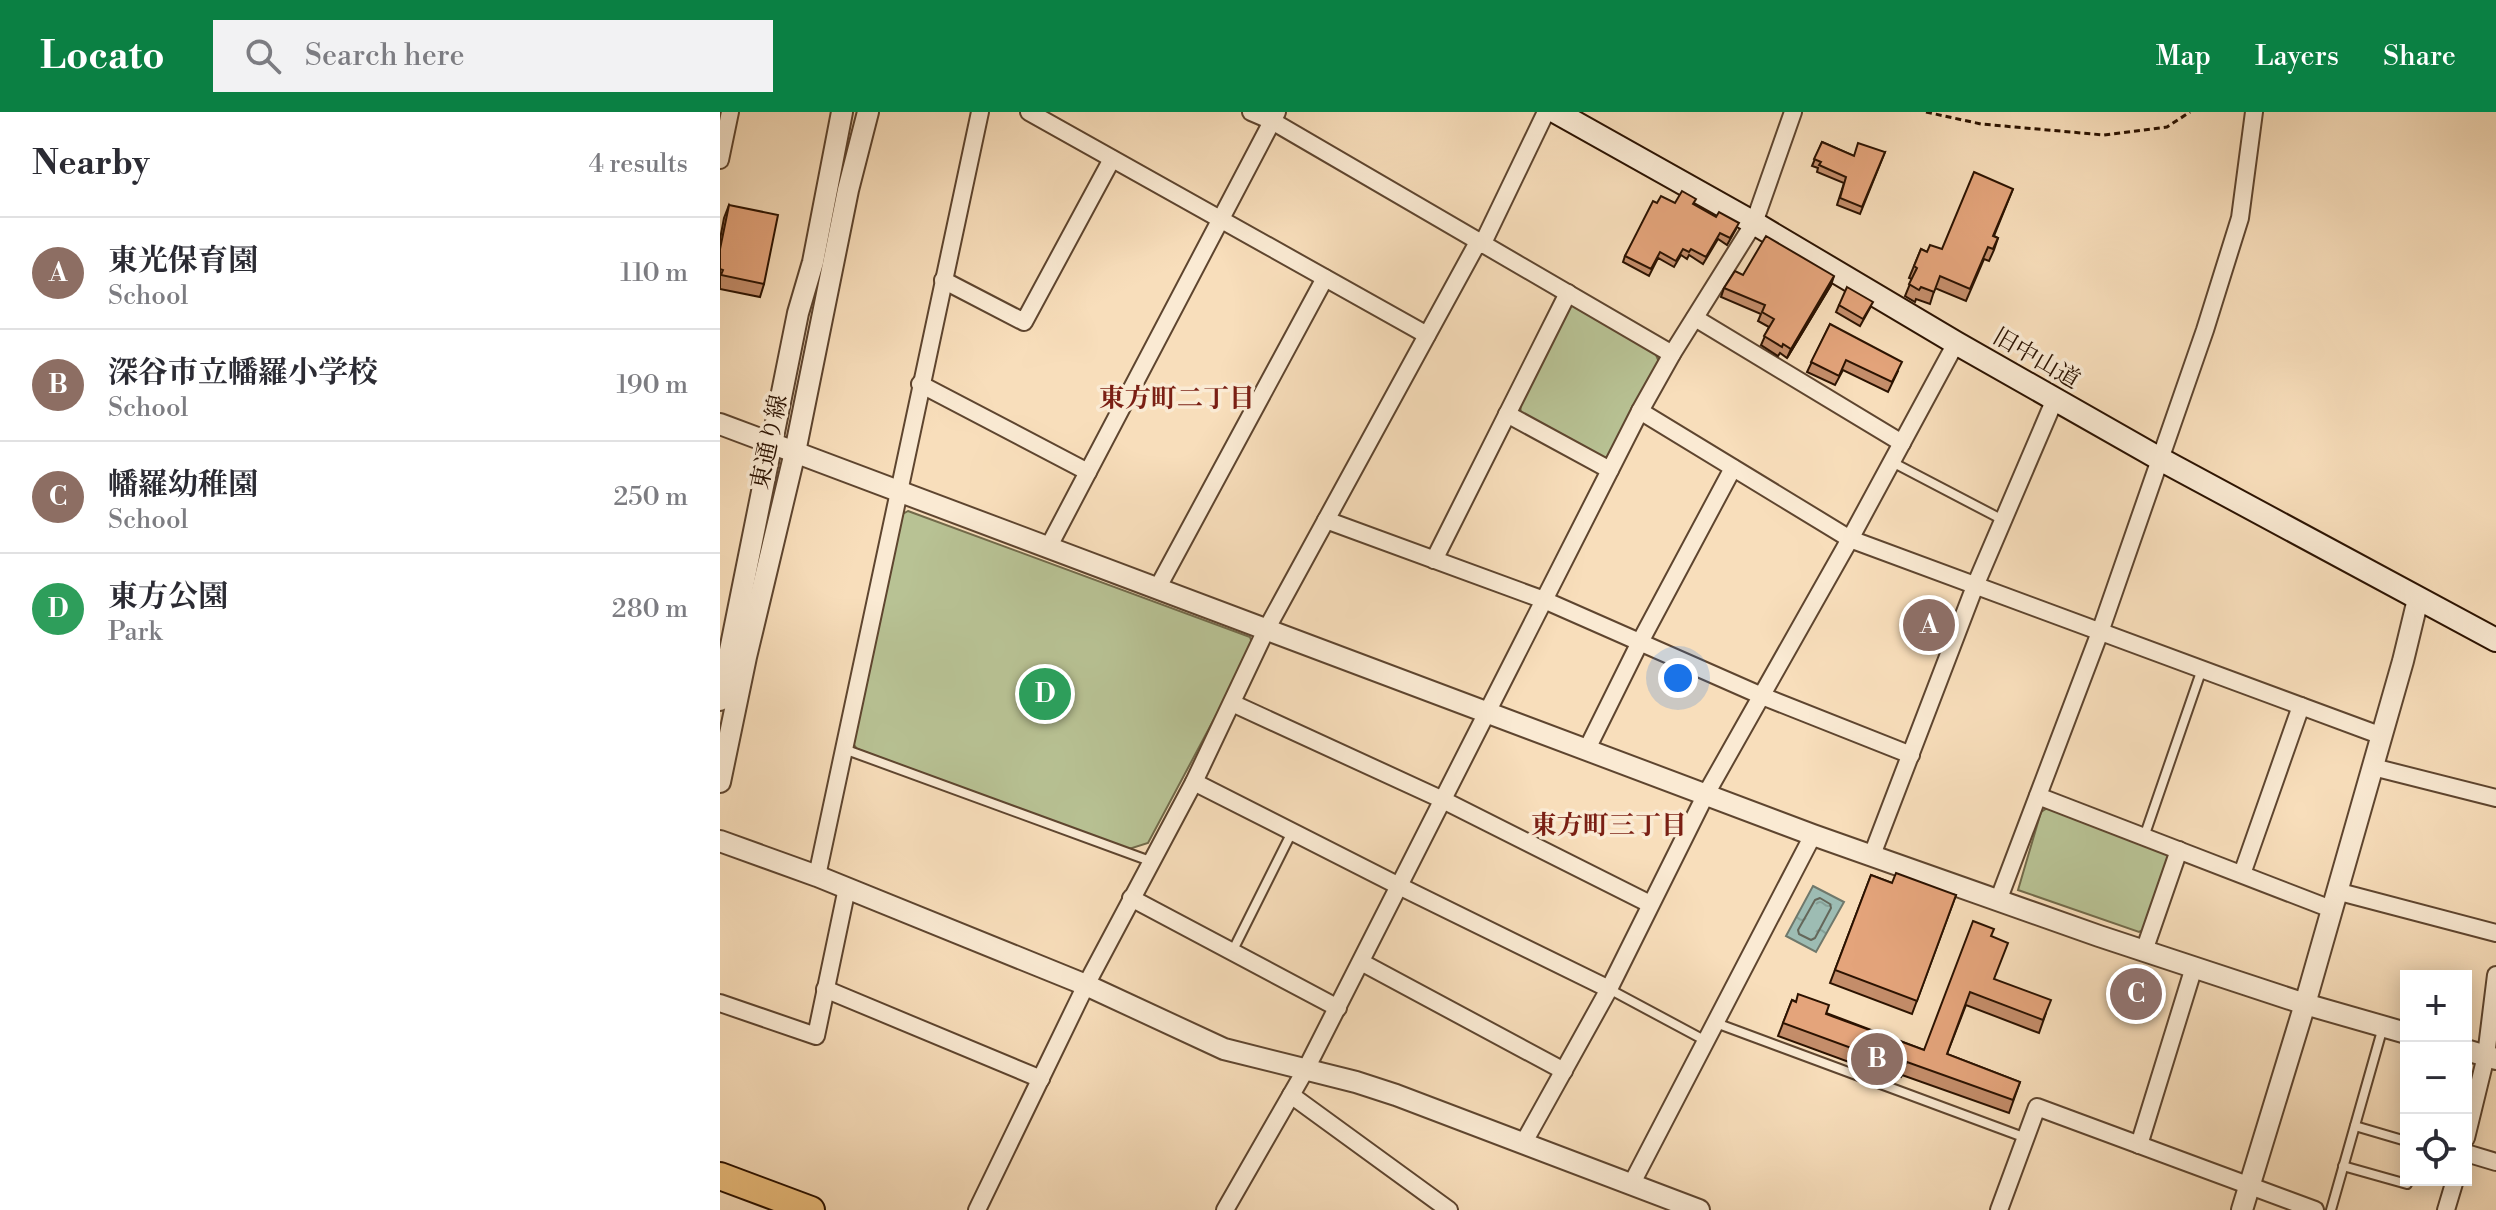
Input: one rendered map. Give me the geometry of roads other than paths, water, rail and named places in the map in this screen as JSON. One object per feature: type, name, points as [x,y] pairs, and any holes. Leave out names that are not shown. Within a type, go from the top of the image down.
[{"type":"highway","points":[[720,1176],[811,1210]]},
{"type":"main road","name":"旧中山道","points":[[1556,112],[2160,459],[2496,640]]},
{"type":"street","points":[[720,160],[730,112]]},
{"type":"street","name":"東通り線","points":[[720,700],[842,112]]},
{"type":"street","name":"東通り線","points":[[720,782],[795,452],[848,190],[868,112]]},
{"type":"street","points":[[817,876],[980,112]]},
{"type":"street","points":[[1029,112],[1427,335]]},
{"type":"street","points":[[1251,112],[1274,117],[1480,244],[1672,354]]},
{"type":"street","points":[[977,1210],[1086,985],[1194,782],[1266,630],[1480,244],[1546,112]]},
{"type":"street","points":[[1225,1210],[1338,1008],[1640,411],[1754,223],[1793,112]]},
{"type":"street","points":[[1998,901],[2100,632],[2240,218],[2254,112]]},
{"type":"street","points":[[1048,548],[1274,117]]},
{"type":"street","points":[[943,280],[1024,322],[1112,159]]},
{"type":"street","points":[[1157,589],[1325,278]]},
{"type":"street","points":[[1434,560],[1568,293]]},
{"type":"street","points":[[1695,318],[1902,443]]},
{"type":"street","points":[[1524,1142],[1609,989],[1706,794],[1956,343]]},
{"type":"street","points":[[920,384],[1088,472]]},
{"type":"street","points":[[1872,855],[1975,586],[2055,399]]},
{"type":"street","points":[[1640,411],[1850,539],[2382,736]]},
{"type":"street","points":[[1507,414],[1610,470]]},
{"type":"street","points":[[720,424],[1813,835],[2144,951],[2400,1031]]},
{"type":"street","points":[[1587,749],[1733,468]]},
{"type":"street","points":[[1326,520],[1544,600],[1762,696],[1911,755]]},
{"type":"street","points":[[2242,1210],[2305,1004],[2418,599]]},
{"type":"street","points":[[1232,703],[1443,800],[1650,904]]},
{"type":"street","points":[[2242,874],[2301,706]]},
{"type":"street","points":[[2373,767],[2496,798]]},
{"type":"street","points":[[1194,782],[1609,989]]},
{"type":"street","points":[[2038,796],[2242,874],[2334,900],[2496,933]]},
{"type":"street","points":[[1632,1183],[1813,835]]},
{"type":"street","points":[[720,841],[817,876],[1086,985],[1214,1045],[1396,1095],[1699,1210]]},
{"type":"street","points":[[2144,951],[2179,850]]},
{"type":"street","points":[[720,1003],[816,1036],[847,888]]},
{"type":"street","points":[[1131,898],[1338,1008]]},
{"type":"street","points":[[1361,962],[1564,1071]]},
{"type":"street","points":[[2139,1145],[2194,967]]},
{"type":"street","points":[[2471,1114],[2496,975]]},
{"type":"street","points":[[825,989],[1041,1079]]},
{"type":"street","points":[[1291,1095],[1449,1210]]},
{"type":"street","points":[[2005,1208],[2037,1107],[2315,1210]]},
{"type":"street","points":[[2472,1155],[2496,1162]]},
{"type":"street","points":[[2446,1210],[2453,1186]]},
{"type":"lane","points":[[1892,462],[2004,520]]},
{"type":"lane","points":[[2144,837],[2202,669]]},
{"type":"lane","points":[[844,749],[1150,861]]},
{"type":"lane","points":[[1232,952],[1292,832]]},
{"type":"lane","points":[[1609,989],[1706,1042]]},
{"type":"lane","points":[[1716,1023],[2026,1138]]},
{"type":"lane","points":[[2331,1210],[2383,1027]]},
{"type":"lane","points":[[2355,1126],[2400,1139]]},
{"type":"lane","points":[[2343,1166],[2400,1182]]},
{"type":"water","points":[[1813,886],[1844,902],[1816,952],[1786,936]]},
{"type":"place","name":"東光保育園","points":[[1929,625]]},
{"type":"place","name":"東方公園","points":[[1045,694]]},
{"type":"place","name":"幡羅幼稚園","points":[[2136,994]]},
{"type":"place","name":"深谷市立幡羅小学校","points":[[1877,1059]]},
{"type":"district","name":"東方町二丁目","points":[[1177,399]]},
{"type":"district","name":"東方町三丁目","points":[[1609,826]]}]
